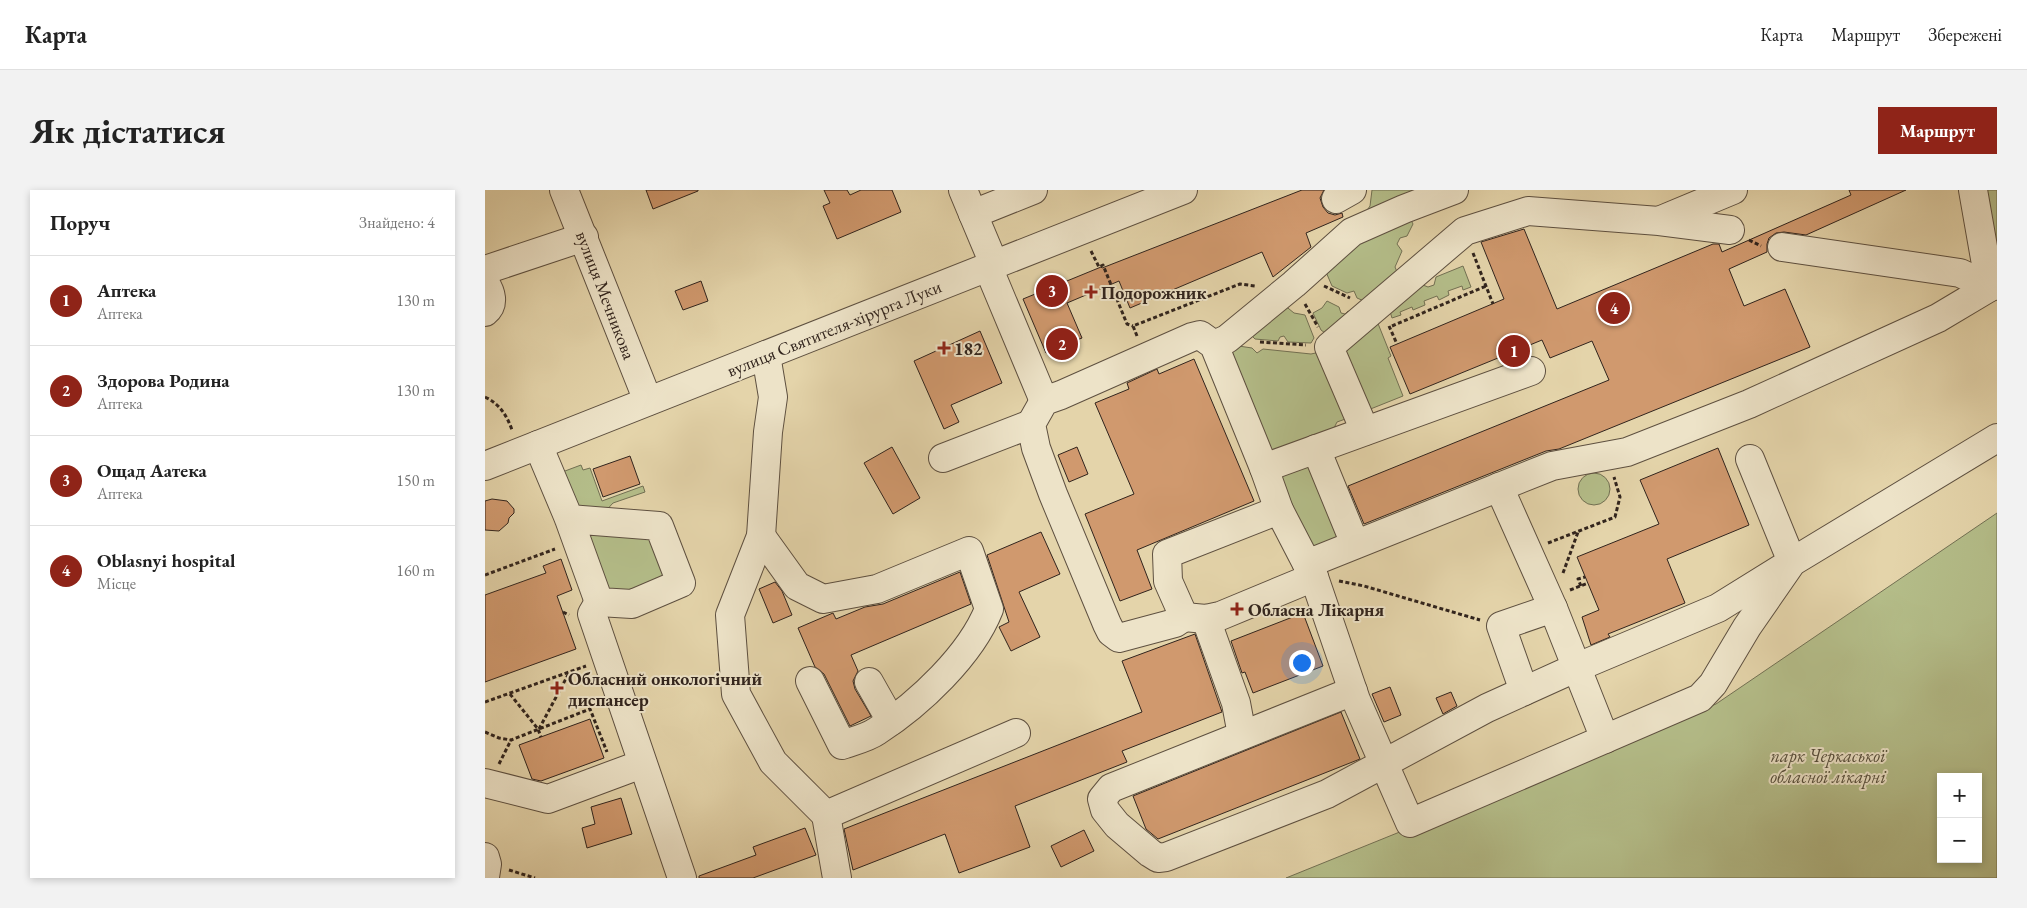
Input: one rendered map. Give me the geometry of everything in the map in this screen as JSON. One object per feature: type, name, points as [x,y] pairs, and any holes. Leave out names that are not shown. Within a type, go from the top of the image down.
[{"type":"street","name":"вулиця Мечникова","points":[[564,190],[648,401]]},
{"type":"street","points":[[1033,190],[968,202],[991,266],[1038,412],[1036,448],[1053,494],[1111,632],[1119,638],[1195,618],[1220,616],[1311,570],[1355,544],[1552,466],[1627,452],[1794,386],[1851,356],[1938,318],[1994,286]]},
{"type":"street","points":[[1221,342],[1289,288],[1352,232],[1454,190]]},
{"type":"street","points":[[1973,190],[1994,286]]},
{"type":"street","name":"вулиця Святителя-хірурга Луки","points":[[485,466],[991,266],[1175,191]]},
{"type":"street","points":[[1365,431],[1329,347],[1471,228],[1528,211],[1659,221],[1731,230],[1725,194],[1659,221]]},
{"type":"street","points":[[485,270],[584,237]]},
{"type":"street","points":[[1782,247],[1960,274],[1994,286]]},
{"type":"street","points":[[485,282],[492,300],[485,312]]},
{"type":"street","points":[[943,458],[1038,412],[1061,395],[1192,337],[1200,335],[1221,342]]},
{"type":"street","points":[[1221,342],[1279,510],[1311,570],[1353,691],[1410,824],[1699,698],[1713,684],[1747,627],[1792,562]]},
{"type":"street","points":[[766,355],[773,397],[768,432],[761,536],[730,614],[736,694],[773,762],[826,816],[837,878]]},
{"type":"street","points":[[1263,468],[1531,370]]},
{"type":"street","points":[[1353,691],[1111,788],[1102,799],[1105,810],[1117,825],[1150,853],[1158,858],[1166,858],[1327,794],[1487,708],[1576,667],[1718,608],[1997,438]]},
{"type":"street","points":[[538,445],[573,530],[599,602]]},
{"type":"street","points":[[1316,449],[1355,544]]},
{"type":"street","points":[[1750,459],[1792,562]]},
{"type":"street","points":[[1499,487],[1552,606],[1605,739]]},
{"type":"street","points":[[1242,735],[1236,703],[1195,618],[1168,581],[1167,554],[1279,510]]},
{"type":"street","points":[[573,530],[659,526],[681,583],[632,604],[599,602]]},
{"type":"street","points":[[761,536],[797,586],[823,599],[877,589],[969,551],[989,609],[981,627],[951,669],[876,732],[842,745],[810,681]]},
{"type":"street","points":[[599,602],[592,614],[682,878]]},
{"type":"street","points":[[1524,691],[1501,626],[1552,606]]},
{"type":"street","points":[[869,682],[891,721]]},
{"type":"street","points":[[826,816],[1016,733]]},
{"type":"street","points":[[485,784],[548,799],[642,764]]},
{"type":"street","points":[[485,857],[487,864],[486,877]]},
{"type":"path","points":[[1731,230],[1757,244],[1766,247],[1782,247]]},
{"type":"path","points":[[1093,256],[1099,267],[1103,264],[1127,324],[1133,326],[1240,284],[1289,288],[1329,347]]},
{"type":"path","points":[[1389,327],[1486,286]]},
{"type":"path","points":[[1133,326],[1145,358]]},
{"type":"path","points":[[1221,342],[1329,347]]},
{"type":"path","points":[[485,397],[505,413],[513,433]]},
{"type":"path","points":[[1527,551],[1615,517],[1620,497],[1617,483],[1602,457]]},
{"type":"path","points":[[485,575],[573,530]]},
{"type":"path","points":[[1552,606],[1578,532]]},
{"type":"path","points":[[1311,570],[1501,626]]},
{"type":"path","points":[[1585,577],[1579,579],[1582,585],[1588,584]]},
{"type":"path","points":[[485,702],[607,659]]},
{"type":"path","points":[[538,729],[569,672]]},
{"type":"path","points":[[510,694],[538,729],[541,737]]},
{"type":"path","points":[[485,732],[499,738],[511,740],[590,709],[616,774]]},
{"type":"green space","points":[[1372,190],[1412,190],[1408,202],[1363,216],[1370,206]]},
{"type":"green space","points":[[1979,190],[1997,190],[1997,269]]},
{"type":"green space","points":[[1408,214],[1413,224],[1407,236],[1400,238],[1397,244],[1402,251],[1395,267],[1400,279],[1371,304],[1357,298],[1354,291],[1347,293],[1332,286],[1326,272],[1350,248]]},
{"type":"green space","points":[[1463,266],[1471,287],[1463,290],[1462,286],[1448,291],[1449,295],[1439,300],[1437,296],[1424,301],[1425,305],[1413,310],[1412,307],[1400,312],[1401,315],[1392,318],[1388,305],[1423,285],[1428,287],[1434,285],[1436,277]]},
{"type":"green space","points":[[1327,301],[1339,307],[1341,313],[1345,314],[1348,311],[1357,316],[1325,333],[1321,330],[1313,313],[1322,308]]},
{"type":"green space","points":[[1283,304],[1294,313],[1305,315],[1314,338],[1311,343],[1288,342],[1284,336],[1280,337],[1278,341],[1255,339],[1251,335]]},
{"type":"green space","points":[[1375,316],[1391,356],[1388,358],[1403,396],[1363,412],[1342,349]]},
{"type":"green space","points":[[1232,345],[1252,348],[1257,353],[1263,349],[1311,354],[1320,352],[1351,417],[1337,422],[1332,432],[1270,456],[1223,350]]},
{"type":"green space","points":[[1310,460],[1343,535],[1313,548],[1271,472]]},
{"type":"green space","points":[[581,465],[583,470],[590,468],[602,501],[643,486],[645,492],[613,503],[602,515],[578,515],[557,474]]},
{"type":"green space","points":[[1594,473],[1606,477],[1610,489],[1606,501],[1594,505],[1582,501],[1578,489],[1582,477]]},
{"type":"green space","name":"парк Черкаської обласної лікарні","points":[[1997,513],[1997,878],[1286,878],[1716,704]]},
{"type":"green space","points":[[580,527],[652,532],[668,563],[663,579],[647,591],[601,590]]},
{"type":"building","points":[[646,190],[698,190],[698,191],[653,209]]},
{"type":"building","points":[[824,190],[847,190],[850,195],[861,190],[892,190],[901,212],[837,239],[823,206],[830,203]]},
{"type":"building","points":[[1302,190],[1324,190],[1320,198],[1323,207],[1328,213],[1335,215],[1342,213],[1343,217],[1306,233],[1311,247],[1273,277],[1262,252],[1130,308],[1119,281],[1067,303],[1082,338],[1046,353],[1023,299]]},
{"type":"building","points":[[1849,190],[1906,190],[1806,235],[1784,232],[1776,233],[1769,238],[1767,252],[1729,269],[1744,306],[1785,289],[1810,347],[1559,449],[1546,451],[1364,524],[1348,486],[1609,380],[1592,341],[1550,358],[1542,340],[1410,394],[1390,347],[1504,299],[1481,242],[1524,229],[1557,309],[1713,244],[1719,244],[1722,252],[1851,195]]},
{"type":"building","points":[[701,281],[708,301],[683,310],[675,291]]},
{"type":"building","points":[[980,331],[1002,383],[951,405],[959,422],[944,429],[914,361]]},
{"type":"building","points":[[1194,359],[1254,501],[1137,550],[1152,589],[1120,601],[1085,514],[1134,494],[1095,403],[1129,389],[1127,383],[1157,369],[1159,374]]},
{"type":"building","points":[[892,447],[920,498],[893,514],[864,463]]},
{"type":"building","points":[[1077,447],[1088,474],[1069,482],[1058,455]]},
{"type":"building","points":[[1718,448],[1749,525],[1667,559],[1685,603],[1608,634],[1610,637],[1591,645],[1582,617],[1599,610],[1577,557],[1659,524],[1640,480]]},
{"type":"building","points":[[630,456],[640,484],[603,497],[593,469]]},
{"type":"building","points":[[492,499],[507,501],[514,509],[514,513],[509,518],[508,523],[499,531],[485,530],[485,501]]},
{"type":"building","points":[[1041,532],[1060,574],[1019,592],[1040,637],[1011,651],[999,627],[1009,622],[987,555]]},
{"type":"building","points":[[561,559],[572,590],[557,596],[576,649],[485,682],[485,595],[546,573],[543,566]]},
{"type":"building","points":[[960,572],[971,604],[851,655],[858,671],[853,681],[855,689],[871,716],[850,726],[824,674],[815,667],[798,628],[833,613],[836,619],[865,607],[883,604]]},
{"type":"building","points":[[775,582],[782,591],[792,615],[773,623],[759,589]]},
{"type":"building","points":[[1303,613],[1323,666],[1253,693],[1245,672],[1242,673],[1231,641]]},
{"type":"building","points":[[1195,634],[1222,712],[1122,751],[1127,762],[1015,806],[1030,847],[959,873],[945,834],[853,870],[844,829],[1142,712],[1122,661]]},
{"type":"building","points":[[1390,687],[1401,715],[1384,722],[1372,694]]},
{"type":"building","points":[[1451,692],[1457,706],[1443,714],[1436,698]]},
{"type":"building","points":[[1341,712],[1360,759],[1158,839],[1146,829],[1133,796]]},
{"type":"building","points":[[590,719],[604,758],[541,781],[532,779],[519,745]]},
{"type":"building","points":[[621,798],[632,834],[587,848],[582,828],[595,824],[591,807]]},
{"type":"building","points":[[805,828],[816,855],[753,878],[699,878],[699,876],[756,855],[753,847]]},
{"type":"building","points":[[1084,830],[1094,851],[1061,867],[1051,846]]},
{"type":"place","name":"Ощад Аатека","points":[[1052,291]]},
{"type":"place","name":"Подорожник","points":[[1091,292]]},
{"type":"place","name":"Oblasnyi hospital","points":[[1614,308]]},
{"type":"place","name":"Здорова Родина","points":[[1062,344]]},
{"type":"place","name":"182","points":[[944,348]]},
{"type":"place","name":"Аптека","points":[[1514,351]]},
{"type":"place","name":"Обласна Лікарня","points":[[1237,609]]},
{"type":"place","name":"Обласний онкологічний диспансер","points":[[557,688]]}]
